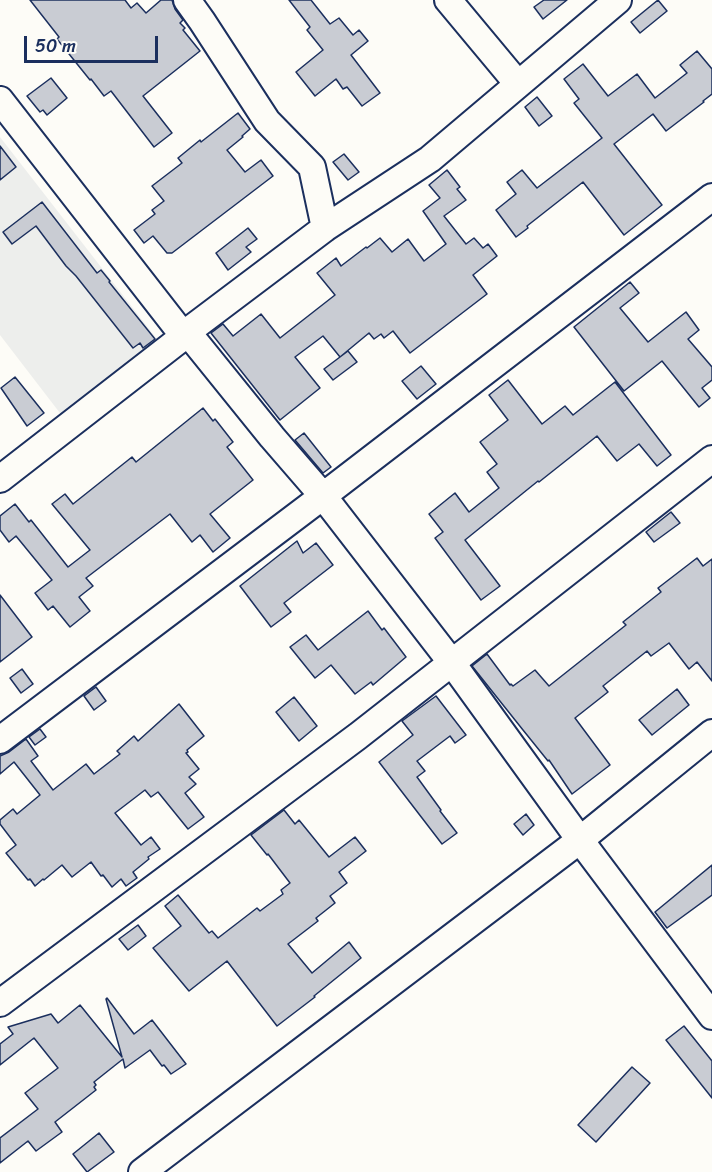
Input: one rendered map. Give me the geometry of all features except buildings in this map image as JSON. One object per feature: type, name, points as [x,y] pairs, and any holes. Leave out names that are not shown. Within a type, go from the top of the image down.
[{"type":"street","points":[[187,0],[267,121],[312,167],[325,228]]},
{"type":"street","points":[[448,0],[518,84]]},
{"type":"street","points":[[0,479],[325,228],[430,159],[618,0]]},
{"type":"street","points":[[0,100],[186,334],[323,496],[452,663],[580,840],[712,1016]]},
{"type":"street","points":[[0,740],[323,496],[712,197]]},
{"type":"street","points":[[0,1003],[358,736],[712,459]]},
{"type":"street","points":[[142,1172],[580,840],[712,733]]},
{"type":"shaded area","points":[[0,137],[167,352],[63,417],[0,335]]}]
